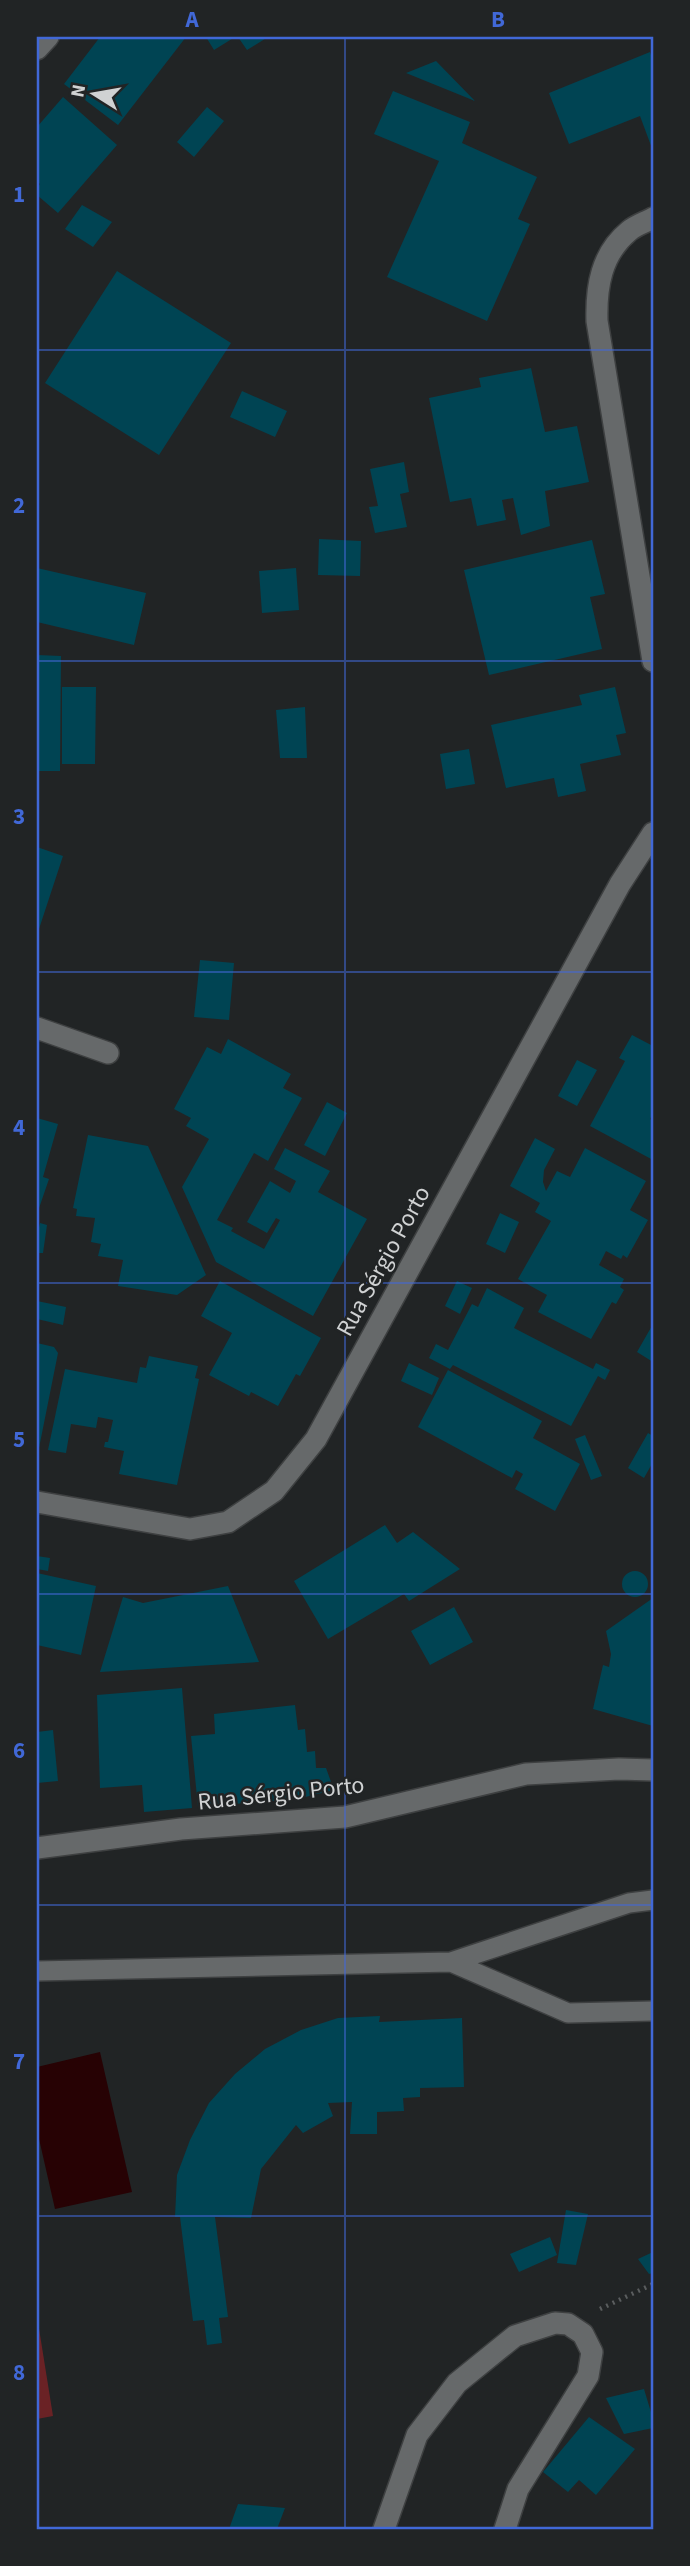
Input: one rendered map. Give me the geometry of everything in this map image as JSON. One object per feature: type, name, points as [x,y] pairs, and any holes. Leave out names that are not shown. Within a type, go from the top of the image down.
[{"type":"street","points":[[37,49],[48,37]]},
{"type":"street","points":[[653,218],[629,231],[606,259],[596,293],[597,321],[653,661]]},
{"type":"street","name":"Rua Sérgio Porto","points":[[37,1502],[190,1529],[228,1522],[274,1491],[316,1439],[620,884],[653,833]]},
{"type":"street","points":[[37,1028],[108,1053]]},
{"type":"street","name":"Rua Sérgio Porto","points":[[37,1848],[181,1829],[345,1817],[526,1774],[653,1770]]},
{"type":"street","points":[[384,2529],[417,2435],[457,2383],[515,2336],[555,2323],[568,2324],[583,2334],[592,2352],[588,2376],[518,2489],[505,2529]]},
{"type":"lane","points":[[37,1970],[452,1962],[629,1903],[653,1900]]},
{"type":"lane","points":[[452,1962],[568,2012],[653,2011]]},
{"type":"path","points":[[568,2324],[653,2284]]},
{"type":"shaded area","points":[[100,2052],[132,2192],[55,2209],[37,2130],[37,2067]]},
{"type":"shaded area","points":[[37,2316],[53,2416],[37,2419]]},
{"type":"building","points":[[100,37],[186,37],[118,125],[64,84]]},
{"type":"building","points":[[206,37],[235,37],[214,50]]},
{"type":"building","points":[[238,37],[268,37],[247,50]]},
{"type":"building","points":[[650,52],[653,61],[653,151],[640,116],[569,144],[549,93]]},
{"type":"building","points":[[436,61],[475,101],[406,73]]},
{"type":"building","points":[[393,91],[470,122],[462,143],[537,177],[518,219],[530,224],[487,321],[387,277],[439,161],[374,134]]},
{"type":"building","points":[[63,97],[117,145],[58,213],[37,195],[40,184],[37,181],[37,127]]},
{"type":"building","points":[[207,107],[224,121],[194,157],[177,142]]},
{"type":"building","points":[[82,205],[112,222],[93,247],[65,229]]},
{"type":"building","points":[[117,271],[231,343],[159,455],[45,383]]},
{"type":"building","points":[[531,368],[545,432],[577,426],[589,482],[545,491],[550,526],[521,535],[513,498],[502,500],[506,520],[477,526],[471,498],[450,502],[429,398],[481,387],[479,378]]},
{"type":"building","points":[[242,391],[287,411],[275,437],[230,417]]},
{"type":"building","points":[[404,462],[409,492],[400,494],[407,527],[375,533],[369,507],[378,506],[370,469]]},
{"type":"building","points":[[319,539],[361,541],[360,576],[318,575]]},
{"type":"building","points":[[592,540],[605,594],[590,597],[602,649],[489,675],[464,570]]},
{"type":"building","points":[[37,568],[146,593],[134,645],[37,622]]},
{"type":"building","points":[[296,568],[299,610],[262,613],[259,571]]},
{"type":"building","points":[[37,655],[61,656],[60,771],[37,771]]},
{"type":"building","points":[[62,687],[96,687],[95,764],[62,764]]},
{"type":"building","points":[[615,687],[626,733],[616,735],[621,755],[580,764],[586,791],[558,797],[554,778],[506,788],[491,725],[582,705],[579,695]]},
{"type":"building","points":[[305,707],[307,758],[280,758],[276,710]]},
{"type":"building","points":[[469,749],[475,784],[446,789],[440,754]]},
{"type":"building","points":[[37,847],[63,856],[37,935]]},
{"type":"building","points":[[200,960],[234,963],[229,1020],[194,1017]]},
{"type":"building","points":[[632,1035],[653,1046],[653,1113],[650,1119],[653,1121],[653,1160],[590,1126],[625,1061],[619,1058]]},
{"type":"building","points":[[228,1039],[291,1074],[283,1088],[302,1098],[268,1161],[254,1153],[217,1220],[264,1249],[280,1220],[276,1218],[267,1233],[247,1222],[270,1181],[290,1193],[296,1181],[274,1169],[285,1148],[330,1171],[318,1192],[367,1219],[313,1316],[216,1262],[182,1187],[209,1139],[186,1126],[191,1118],[174,1109],[207,1047],[221,1054]]},
{"type":"building","points":[[577,1060],[597,1070],[577,1106],[558,1096]]},
{"type":"building","points":[[327,1102],[347,1113],[325,1156],[304,1145]]},
{"type":"building","points":[[37,1118],[58,1124],[43,1177],[49,1179],[37,1214]]},
{"type":"building","points":[[88,1135],[148,1146],[206,1275],[177,1295],[118,1286],[123,1260],[98,1256],[101,1244],[91,1242],[95,1218],[76,1216],[77,1209],[73,1208]]},
{"type":"building","points":[[535,1138],[555,1149],[544,1170],[543,1182],[546,1191],[557,1171],[570,1177],[585,1148],[646,1181],[630,1210],[648,1220],[627,1258],[623,1255],[621,1259],[606,1251],[599,1265],[624,1279],[620,1287],[624,1290],[616,1304],[612,1302],[591,1339],[538,1312],[547,1295],[518,1279],[551,1221],[535,1212],[540,1203],[510,1186]]},
{"type":"building","points":[[500,1213],[519,1222],[505,1253],[486,1244]]},
{"type":"building","points":[[40,1223],[47,1225],[43,1253],[37,1253],[37,1236]]},
{"type":"building","points":[[220,1281],[321,1338],[300,1376],[296,1374],[278,1406],[251,1392],[249,1396],[209,1375],[232,1333],[201,1316]]},
{"type":"building","points":[[457,1281],[472,1288],[460,1314],[445,1306]]},
{"type":"building","points":[[487,1288],[524,1308],[514,1328],[593,1369],[596,1363],[610,1370],[605,1380],[598,1376],[571,1426],[453,1365],[450,1369],[429,1358],[436,1344],[448,1350],[472,1304],[478,1307]]},
{"type":"building","points":[[37,1301],[66,1307],[63,1325],[37,1319]]},
{"type":"building","points":[[653,1324],[653,1362],[637,1352]]},
{"type":"building","points":[[37,1343],[54,1347],[58,1353],[38,1453]]},
{"type":"building","points":[[149,1356],[198,1366],[195,1378],[199,1379],[177,1485],[119,1474],[124,1451],[104,1447],[105,1442],[108,1442],[113,1420],[98,1417],[96,1428],[71,1424],[66,1453],[48,1450],[65,1369],[137,1383],[140,1367],[146,1368]]},
{"type":"building","points":[[409,1363],[439,1378],[432,1395],[401,1381]]},
{"type":"building","points":[[448,1370],[542,1421],[533,1438],[580,1464],[555,1511],[515,1489],[523,1474],[516,1470],[512,1478],[418,1427]]},
{"type":"building","points":[[648,1433],[653,1436],[653,1462],[644,1478],[628,1468]]},
{"type":"building","points":[[585,1435],[602,1476],[591,1480],[575,1439]]},
{"type":"building","points":[[385,1525],[397,1543],[413,1532],[460,1569],[409,1601],[404,1594],[328,1639],[294,1581]]},
{"type":"building","points":[[37,1556],[50,1558],[48,1571],[37,1569]]},
{"type":"building","points":[[635,1571],[644,1575],[648,1584],[644,1593],[635,1597],[626,1593],[622,1584],[626,1575]]},
{"type":"building","points":[[37,1573],[96,1586],[81,1655],[37,1645]]},
{"type":"building","points":[[228,1586],[259,1662],[100,1672],[123,1597],[143,1603]]},
{"type":"building","points":[[653,1598],[653,1726],[593,1709],[603,1665],[609,1667],[611,1654],[606,1631]]},
{"type":"building","points":[[454,1607],[473,1642],[430,1665],[411,1631]]},
{"type":"building","points":[[182,1688],[192,1808],[144,1812],[142,1785],[100,1788],[97,1695]]},
{"type":"building","points":[[295,1705],[298,1730],[305,1729],[307,1752],[315,1751],[316,1768],[326,1768],[334,1790],[297,1799],[198,1807],[191,1736],[215,1734],[214,1714]]},
{"type":"building","points":[[53,1730],[58,1781],[37,1783],[37,1732]]},
{"type":"building","points":[[380,2016],[379,2022],[462,2018],[464,2087],[420,2088],[420,2097],[403,2098],[404,2111],[377,2112],[377,2134],[350,2134],[352,2102],[328,2103],[333,2116],[303,2133],[296,2125],[261,2169],[251,2218],[215,2217],[228,2317],[219,2318],[222,2343],[207,2345],[204,2320],[193,2321],[180,2217],[175,2217],[177,2175],[190,2140],[209,2103],[235,2074],[265,2049],[301,2030],[338,2018]]},
{"type":"building","points":[[566,2210],[588,2214],[576,2265],[557,2263]]},
{"type":"building","points":[[550,2237],[557,2255],[519,2272],[510,2254]]},
{"type":"building","points":[[653,2252],[653,2273],[649,2274],[638,2259]]},
{"type":"building","points":[[644,2389],[653,2428],[624,2434],[606,2398]]},
{"type":"building","points":[[589,2417],[635,2449],[596,2495],[579,2480],[568,2492],[543,2472]]},
{"type":"building","points":[[238,2504],[285,2508],[277,2529],[229,2529]]}]
